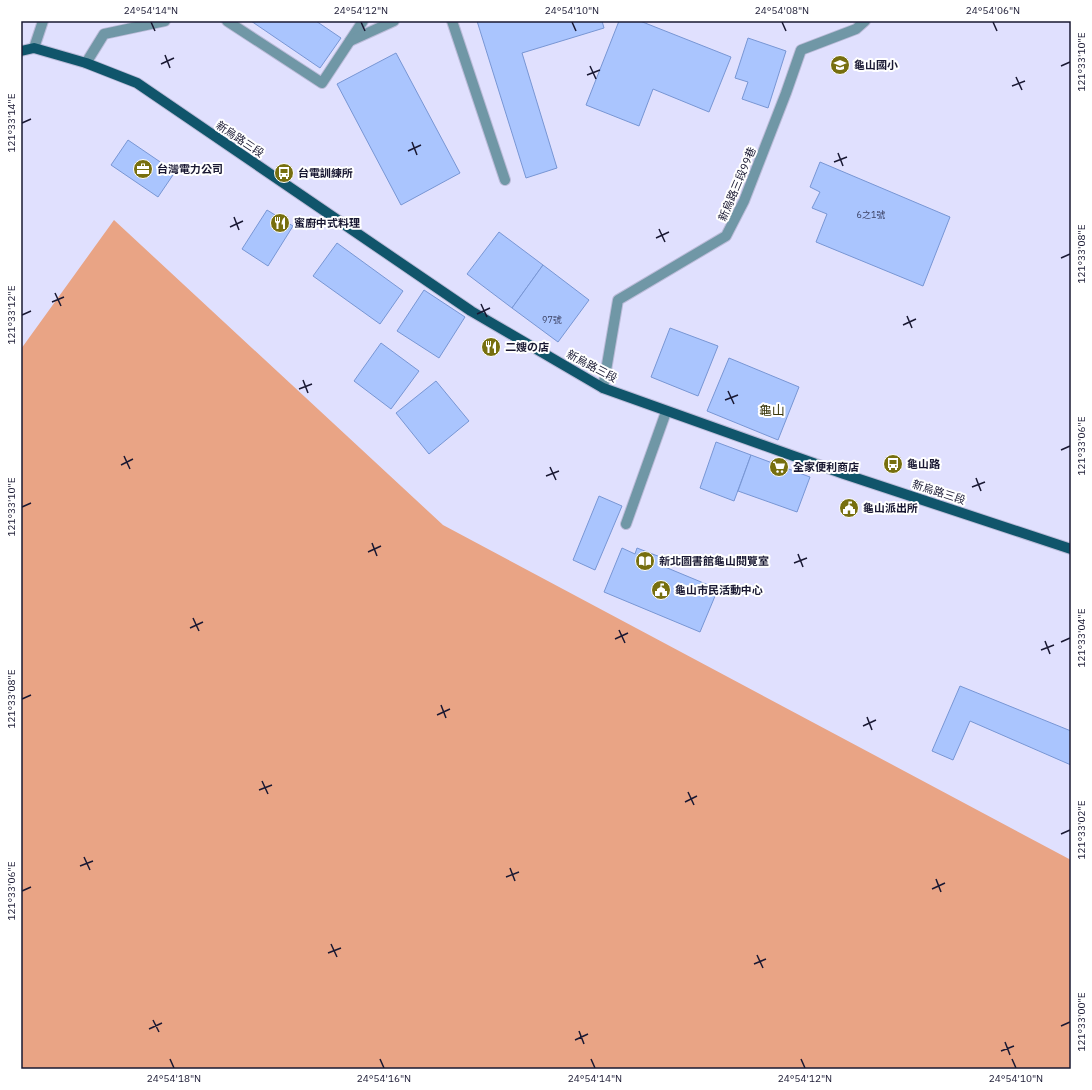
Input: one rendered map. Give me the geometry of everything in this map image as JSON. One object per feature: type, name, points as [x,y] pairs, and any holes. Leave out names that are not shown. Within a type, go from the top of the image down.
[{"type":"main road","name":"新烏路三段","points":[[21,51],[34,48],[86,63],[137,83],[471,311],[603,388],[666,412],[837,471],[1071,549]]},
{"type":"street","points":[[34,48],[43,21]]},
{"type":"street","points":[[86,63],[104,34],[165,21]]},
{"type":"street","points":[[227,21],[322,83],[363,21]]},
{"type":"street","points":[[350,42],[394,21]]},
{"type":"street","points":[[452,21],[505,180]]},
{"type":"street","name":"新烏路三段99巷","points":[[603,388],[618,300],[726,236],[744,201],[801,50],[856,28],[865,21]]},
{"type":"street","points":[[626,524],[666,412]]},
{"type":"shaded area","points":[[114,220],[443,525],[1071,860],[1071,1069],[21,1069],[21,349]]},
{"type":"building","points":[[251,21],[316,21],[341,38],[320,68]]},
{"type":"building","points":[[477,21],[602,21],[604,28],[522,53],[557,168],[526,178]]},
{"type":"building","points":[[619,21],[640,21],[731,57],[709,112],[653,89],[639,126],[586,105]]},
{"type":"building","points":[[748,38],[786,51],[768,108],[742,99],[748,82],[735,78]]},
{"type":"building","points":[[396,53],[460,173],[401,205],[337,84]]},
{"type":"building","name":"台灣電力公司","points":[[128,140],[175,172],[158,197],[111,165]]},
{"type":"building","points":[[820,162],[950,217],[923,286],[816,242],[827,214],[812,208],[820,192],[810,187]]},
{"type":"building","points":[[267,210],[293,226],[268,266],[242,249]]},
{"type":"building","points":[[499,232],[543,265],[512,308],[467,274]]},
{"type":"building","points":[[337,243],[403,291],[380,324],[313,276]]},
{"type":"building","points":[[543,265],[589,300],[558,342],[512,308]]},
{"type":"building","points":[[424,290],[465,317],[439,358],[397,331]]},
{"type":"building","points":[[670,328],[718,346],[698,396],[651,377]]},
{"type":"building","points":[[381,343],[419,371],[391,409],[354,381]]},
{"type":"building","points":[[729,358],[799,387],[778,440],[707,411]]},
{"type":"building","points":[[436,381],[469,421],[429,454],[396,413]]},
{"type":"building","points":[[716,442],[751,455],[734,501],[700,488]]},
{"type":"building","points":[[751,455],[810,477],[797,512],[738,491]]},
{"type":"building","points":[[599,496],[622,506],[595,570],[573,560]]},
{"type":"building","name":"龜山市民活動中心","points":[[622,548],[635,554],[637,548],[668,560],[665,567],[718,589],[700,632],[604,592]]},
{"type":"building","points":[[960,686],[1071,731],[1071,765],[970,721],[953,760],[932,751]]},
{"type":"place","name":"龜山國小","points":[[840,65]]},
{"type":"place","name":"台灣電力公司","points":[[143,169]]},
{"type":"place","name":"台電訓練所","points":[[284,173]]},
{"type":"place","name":"蜜廚中式料理","points":[[280,223]]},
{"type":"place","name":"二嫂の店","points":[[491,347]]},
{"type":"place","name":"龜山路","points":[[893,464]]},
{"type":"place","name":"全家便利商店","points":[[779,467]]},
{"type":"place","name":"龜山派出所","points":[[849,508]]},
{"type":"place","name":"新北圖書館龜山閱覽室","points":[[645,561]]},
{"type":"place","name":"龜山市民活動中心","points":[[661,590]]},
{"type":"district","name":"龜山","points":[[772,410]]}]
